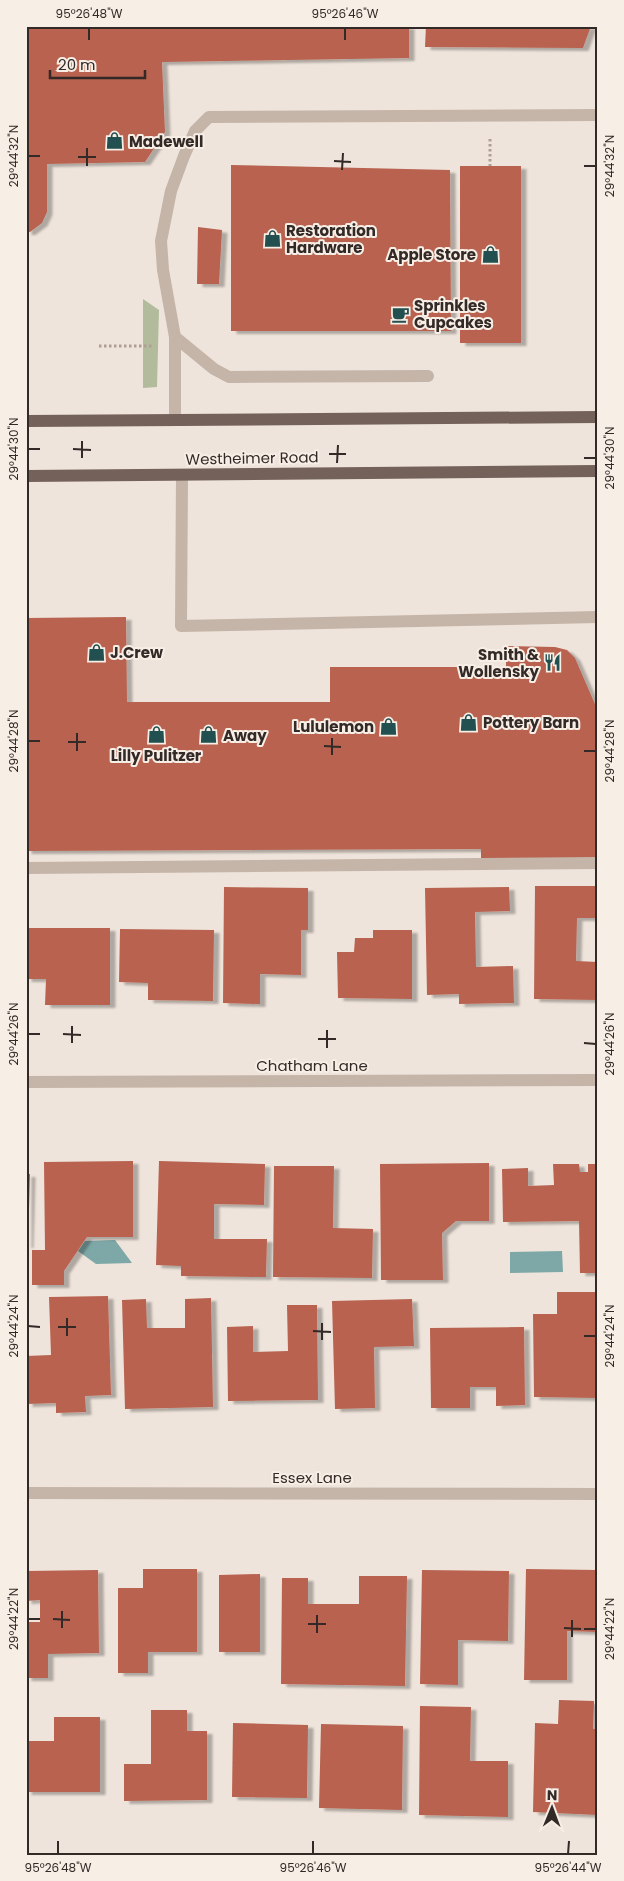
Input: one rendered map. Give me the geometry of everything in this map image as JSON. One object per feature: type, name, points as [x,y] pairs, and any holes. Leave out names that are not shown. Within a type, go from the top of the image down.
[{"type":"main road","points":[[26,422],[598,417]]},
{"type":"main road","name":"Westheimer Road","points":[[26,476],[598,471]]},
{"type":"street","points":[[175,420],[175,342],[160,241],[171,191],[184,156],[195,131],[209,117],[598,114]]},
{"type":"street","points":[[175,342],[229,377],[428,376]]},
{"type":"street","points":[[182,475],[181,626],[598,617]]},
{"type":"street","points":[[26,868],[598,863]]},
{"type":"street","name":"Chatham Lane","points":[[26,1082],[598,1080]]},
{"type":"street","name":"Essex Lane","points":[[26,1493],[598,1494]]},
{"type":"path","points":[[99,346],[175,342]]},
{"type":"green space","points":[[143,299],[159,310],[157,387],[143,388]]},
{"type":"water","points":[[115,1240],[132,1263],[96,1264],[78,1251],[85,1241]]},
{"type":"water","points":[[562,1251],[563,1272],[510,1273],[510,1252]]},
{"type":"building","points":[[26,26],[409,26],[409,58],[162,62],[165,132],[145,162],[47,164],[47,212],[42,223],[30,232],[26,232]]},
{"type":"building","points":[[426,26],[591,26],[583,48],[425,47]]},
{"type":"building","points":[[231,165],[450,170],[451,331],[231,331]]},
{"type":"building","name":"Apple Store","points":[[460,166],[521,166],[521,343],[460,343]]},
{"type":"building","points":[[198,227],[222,230],[219,284],[197,284]]},
{"type":"building","points":[[126,617],[127,702],[330,702],[330,667],[484,667],[483,675],[506,676],[506,646],[555,647],[567,650],[575,658],[598,711],[597,859],[481,858],[481,849],[26,851],[26,618]]},
{"type":"building","points":[[535,886],[598,886],[598,918],[577,918],[576,961],[598,962],[598,1000],[534,999]]},
{"type":"building","points":[[224,887],[308,888],[308,930],[301,930],[301,975],[260,974],[260,1004],[223,1003]]},
{"type":"building","points":[[509,887],[510,911],[475,912],[476,967],[513,966],[514,1003],[459,1004],[459,994],[427,995],[425,888]]},
{"type":"building","points":[[26,928],[110,928],[110,1005],[45,1005],[46,979],[26,979]]},
{"type":"building","points":[[120,929],[214,930],[213,1001],[148,1000],[148,983],[119,982]]},
{"type":"building","points":[[373,930],[412,930],[412,999],[338,998],[337,952],[354,952],[355,938],[373,938]]},
{"type":"building","points":[[133,1161],[133,1237],[87,1237],[64,1271],[64,1285],[32,1285],[32,1250],[45,1250],[44,1162]]},
{"type":"building","points":[[159,1161],[265,1164],[264,1205],[214,1204],[214,1239],[267,1239],[266,1277],[181,1276],[181,1266],[156,1265]]},
{"type":"building","points":[[489,1163],[489,1221],[456,1221],[442,1233],[443,1280],[381,1280],[380,1164]]},
{"type":"building","points":[[553,1164],[579,1164],[580,1172],[588,1172],[588,1164],[598,1164],[598,1273],[580,1273],[579,1221],[503,1222],[502,1169],[528,1168],[528,1186],[554,1185]]},
{"type":"building","points":[[274,1166],[334,1166],[333,1228],[373,1229],[372,1278],[273,1277]]},
{"type":"building","points":[[26,1174],[30,1174],[28,1245],[26,1245]]},
{"type":"building","points":[[557,1292],[598,1292],[598,1398],[534,1397],[533,1314],[557,1314]]},
{"type":"building","points":[[108,1296],[111,1395],[85,1396],[86,1412],[56,1413],[56,1403],[27,1404],[26,1356],[51,1355],[49,1297]]},
{"type":"building","points":[[211,1298],[213,1407],[125,1409],[122,1300],[146,1299],[147,1328],[185,1328],[185,1299]]},
{"type":"building","points":[[412,1299],[414,1346],[374,1347],[375,1408],[335,1409],[332,1301]]},
{"type":"building","points":[[287,1305],[317,1305],[318,1400],[228,1401],[227,1327],[253,1326],[253,1352],[288,1351]]},
{"type":"building","points":[[524,1327],[525,1405],[496,1406],[496,1387],[470,1387],[470,1408],[431,1408],[430,1328]]},
{"type":"building","points":[[143,1569],[197,1569],[197,1652],[148,1652],[148,1673],[118,1673],[118,1588],[143,1588]]},
{"type":"building","points":[[526,1569],[598,1570],[598,1632],[567,1631],[567,1680],[524,1680]]},
{"type":"building","points":[[98,1570],[99,1653],[48,1654],[48,1678],[26,1678],[26,1622],[40,1622],[40,1600],[26,1601],[26,1571]]},
{"type":"building","points":[[422,1570],[509,1571],[508,1641],[458,1640],[458,1685],[420,1684]]},
{"type":"building","points":[[260,1574],[260,1652],[219,1652],[219,1575]]},
{"type":"building","points":[[359,1576],[407,1576],[405,1686],[281,1684],[282,1578],[308,1578],[308,1604],[359,1604]]},
{"type":"building","points":[[559,1700],[594,1701],[593,1729],[598,1729],[598,1815],[533,1812],[535,1723],[558,1724]]},
{"type":"building","points":[[420,1706],[471,1707],[470,1761],[508,1761],[508,1817],[419,1815]]},
{"type":"building","points":[[151,1710],[187,1710],[187,1731],[207,1731],[207,1800],[124,1801],[124,1764],[151,1764]]},
{"type":"building","points":[[54,1717],[100,1717],[100,1792],[26,1792],[26,1741],[54,1741]]},
{"type":"building","points":[[233,1723],[308,1725],[307,1798],[232,1797]]},
{"type":"building","points":[[321,1724],[403,1726],[402,1810],[319,1808]]},
{"type":"place","name":"Madewell","points":[[115,141]]},
{"type":"place","name":"Restoration Hardware","points":[[272,239]]},
{"type":"place","name":"Apple Store","points":[[490,254]]},
{"type":"place","name":"Sprinkles Cupcakes","points":[[400,314]]},
{"type":"place","name":"J.Crew","points":[[96,652]]},
{"type":"place","name":"Smith & Wollensky","points":[[553,663]]},
{"type":"place","name":"Pottery Barn","points":[[469,722]]},
{"type":"place","name":"Lululemon","points":[[388,726]]},
{"type":"place","name":"Lilly Pulitzer","points":[[156,734]]},
{"type":"place","name":"Away","points":[[209,735]]}]
